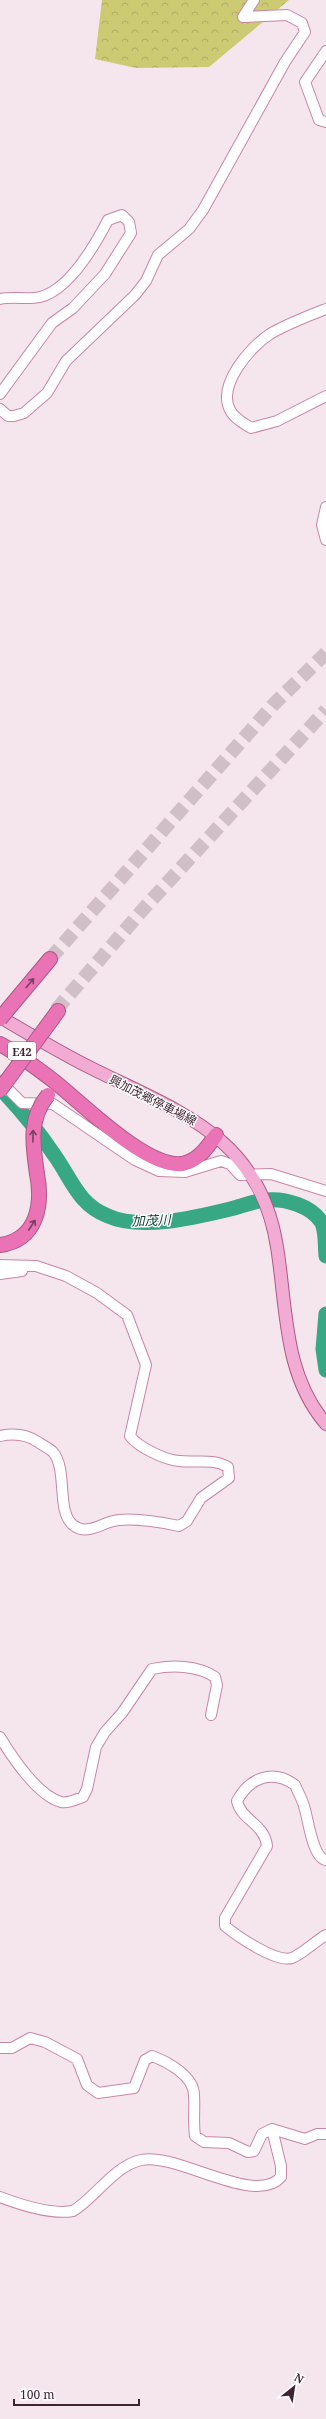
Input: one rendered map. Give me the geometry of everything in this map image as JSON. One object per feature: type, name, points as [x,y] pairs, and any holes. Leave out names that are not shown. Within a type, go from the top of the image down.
[{"type":"highway","points":[[3,1014],[50,959]]},
{"type":"highway","name":"E42","points":[[0,1078],[57,1011]]},
{"type":"highway","points":[[0,1090],[46,1025]]},
{"type":"highway","points":[[0,1044],[23,1058],[62,1088],[126,1141],[161,1161],[180,1164],[192,1160],[202,1154],[216,1135]]},
{"type":"highway","points":[[0,1245],[17,1240],[34,1222],[39,1206],[37,1174],[32,1143],[33,1126],[39,1107],[48,1095],[62,1088]]},
{"type":"main road","name":"興加茂郷停車場線","points":[[3,1014],[93,1070],[171,1107],[216,1135],[251,1174],[269,1211],[278,1247],[295,1366],[308,1400],[326,1424]]},
{"type":"street","points":[[0,409],[8,416],[14,416],[24,412],[47,393],[66,361],[135,294],[146,281],[158,255],[180,238],[203,210],[285,62],[305,32],[302,23],[288,15],[243,16],[254,0]]},
{"type":"street","points":[[326,51],[305,82],[319,120],[326,122]]},
{"type":"street","points":[[0,299],[12,296],[37,298],[48,295],[82,262],[108,220],[122,215],[129,222],[131,233],[105,274],[73,308],[52,323],[0,394]]},
{"type":"street","points":[[326,309],[289,324],[261,342],[233,374],[229,385],[228,403],[235,418],[251,428],[277,421],[326,396]]},
{"type":"street","points":[[326,507],[322,525],[326,540]]},
{"type":"street","points":[[0,1081],[17,1100],[30,1105],[53,1104],[135,1160],[159,1171],[185,1172],[221,1161],[230,1164],[240,1175],[271,1174],[326,1191]]},
{"type":"street","points":[[0,1265],[42,1267],[66,1276],[96,1293],[127,1316],[146,1365],[130,1429],[130,1436],[134,1441],[178,1461],[218,1461],[228,1467],[230,1474],[229,1478],[201,1498],[186,1521],[179,1526],[151,1521],[120,1520],[109,1521],[95,1529],[82,1530],[72,1525],[66,1515],[58,1462],[52,1452],[32,1439],[14,1433],[0,1436]]},
{"type":"street","points":[[0,1274],[42,1267]]},
{"type":"street","points":[[0,1737],[11,1755],[45,1792],[62,1802],[69,1802],[83,1797],[87,1789],[96,1747],[105,1732],[122,1713],[152,1670],[166,1666],[196,1669],[215,1677],[217,1685],[211,1715]]},
{"type":"street","points":[[326,1860],[319,1855],[313,1842],[304,1806],[295,1785],[276,1775],[266,1777],[253,1783],[241,1793],[237,1801],[239,1811],[259,1827],[266,1837],[267,1846],[225,1918],[225,1926],[236,1936],[265,1952],[290,1959],[299,1955],[326,1936]]},
{"type":"street","points":[[0,2048],[12,2048],[30,2038],[45,2042],[77,2059],[87,2085],[98,2093],[134,2088],[145,2060],[152,2056],[175,2068],[190,2084],[194,2095],[193,2118],[195,2136],[204,2142],[229,2143],[248,2152],[254,2151],[262,2134],[272,2129],[305,2139],[317,2134],[326,2134]]},
{"type":"street","points":[[0,2197],[36,2208],[65,2213],[73,2211],[125,2167],[140,2160],[156,2158],[234,2183],[266,2186],[276,2184],[281,2177],[281,2166],[272,2129]]},
{"type":"green space","points":[[102,0],[289,0],[209,67],[136,68],[95,59]]},
{"type":"waterway","name":"加茂川","points":[[0,1088],[22,1112],[42,1138],[83,1198],[89,1205],[98,1211],[121,1220],[136,1222],[169,1221],[202,1216],[252,1202],[281,1200],[297,1204],[318,1217],[322,1223],[325,1235],[326,1256]]},
{"type":"waterway","name":"加茂川","points":[[326,1314],[323,1349],[326,1370]]},
{"type":"tunnel","points":[[50,959],[273,705],[326,653]]},
{"type":"tunnel","points":[[56,1010],[146,906],[326,710]]}]
